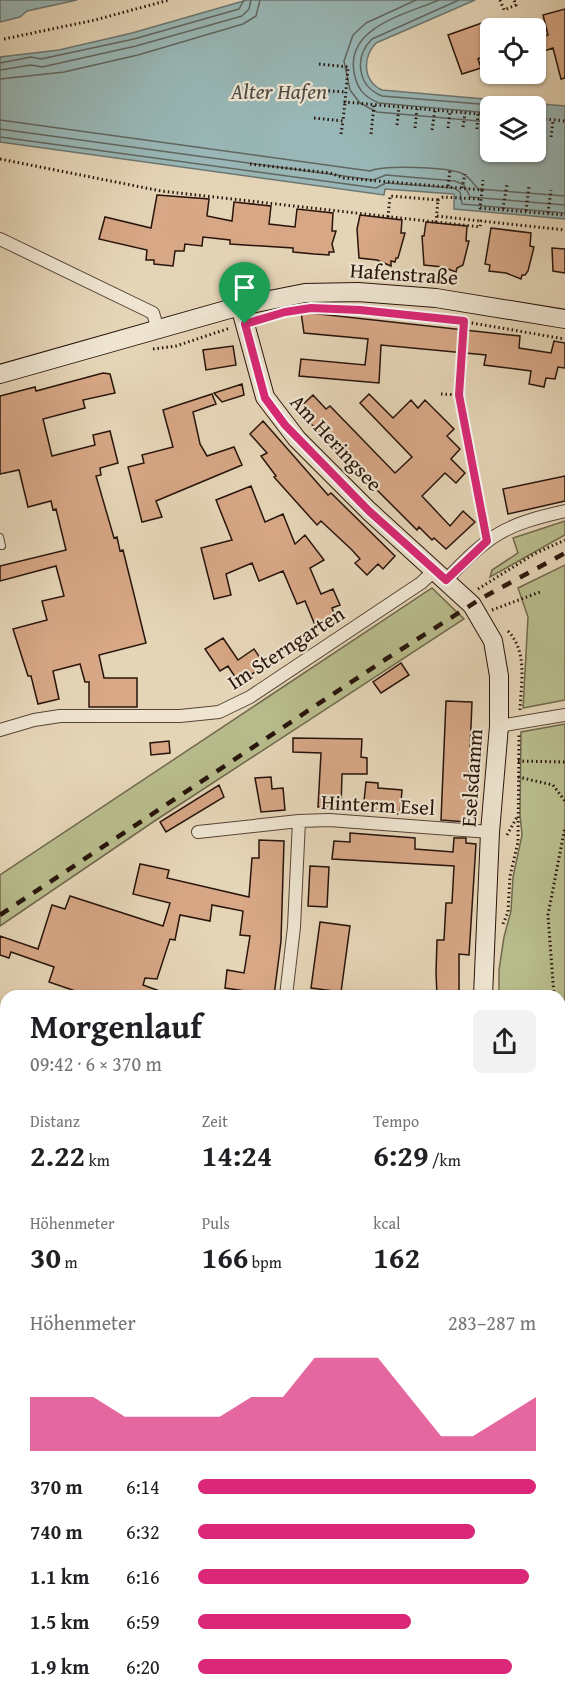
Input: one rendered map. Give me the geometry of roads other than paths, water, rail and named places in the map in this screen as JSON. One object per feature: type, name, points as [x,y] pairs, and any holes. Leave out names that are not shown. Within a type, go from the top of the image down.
[{"type":"street","points":[[0,239],[153,313],[158,330]]},
{"type":"street","name":"Hafenstraße","points":[[0,374],[240,306],[304,293],[358,292],[436,298],[565,319]]},
{"type":"street","name":"Am Heringsee","points":[[240,306],[265,398],[272,409],[297,439],[369,511],[441,575]]},
{"type":"street","name":"Im Sterngarten","points":[[0,730],[34,720],[60,716],[180,716],[219,712],[250,697],[421,583],[441,575],[506,528],[565,512]]},
{"type":"street","name":"Eselsdamm","points":[[441,575],[480,617],[493,640],[497,657],[499,726],[490,832],[483,990]]},
{"type":"street","points":[[499,726],[565,715]]},
{"type":"street","name":"Hinterm Esel","points":[[198,832],[299,821],[383,823],[490,832]]},
{"type":"street","name":"Hinterm Esel","points":[[287,990],[294,927],[299,821]]},
{"type":"lane","points":[[0,537],[2,546]]},
{"type":"water","points":[[0,0],[77,0],[27,11],[20,17],[0,22]]},
{"type":"water","name":"Alter Hafen","points":[[247,0],[475,0],[376,43],[368,55],[368,75],[371,81],[382,90],[480,99],[480,162],[546,162],[546,104],[565,106],[565,219],[454,209],[454,194],[385,189],[384,195],[0,142],[0,57],[59,50],[132,33]]},
{"type":"railway","points":[[0,915],[386,659],[482,598],[565,553]]}]
